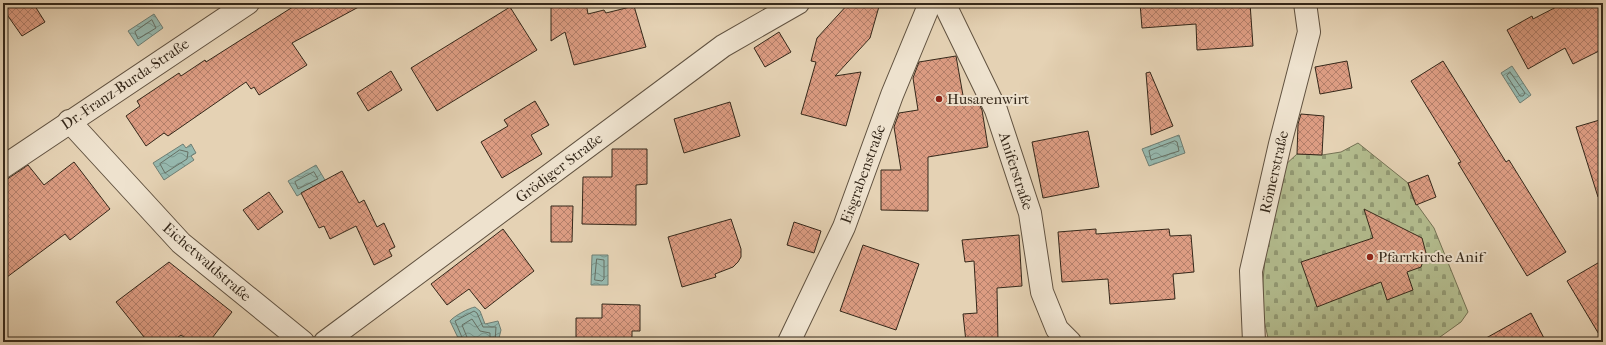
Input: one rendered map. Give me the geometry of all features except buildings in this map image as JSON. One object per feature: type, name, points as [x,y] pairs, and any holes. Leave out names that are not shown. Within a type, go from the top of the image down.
[{"type":"street","name":"Dr.-Franz-Burda-Straße","points":[[3,167],[69,121],[248,3]]},
{"type":"street","name":"Grödiger Straße","points":[[325,342],[723,46],[798,3]]},
{"type":"street","name":"Eisgrabenstraße","points":[[789,342],[844,226],[892,95],[930,3]]},
{"type":"street","name":"Aniferstraße","points":[[944,3],[996,110],[1030,212],[1042,292],[1058,329],[1070,342]]},
{"type":"street","name":"Römerstraße","points":[[1254,342],[1251,271],[1280,144],[1309,32],[1305,3]]},
{"type":"street","name":"Eichetwaldstraße","points":[[69,121],[181,243],[303,342]]},
{"type":"green space","points":[[1358,143],[1408,183],[1413,199],[1434,228],[1468,312],[1461,322],[1433,342],[1269,342],[1263,316],[1263,280],[1266,250],[1283,167],[1297,154],[1322,155],[1341,152]]},
{"type":"water","points":[[154,14],[163,28],[138,46],[128,31]]},
{"type":"water","points":[[1512,66],[1531,95],[1520,103],[1501,73]]},
{"type":"water","points":[[1179,135],[1185,153],[1149,166],[1142,149]]},
{"type":"water","points":[[183,144],[186,148],[191,144],[196,153],[191,156],[194,160],[164,180],[153,163]]},
{"type":"water","points":[[316,165],[325,180],[297,196],[288,181]]},
{"type":"water","points":[[592,255],[608,255],[608,285],[591,285]]},
{"type":"water","points":[[475,307],[480,311],[485,324],[498,321],[501,330],[498,342],[460,342],[450,321],[462,312]]},
{"type":"place","name":"Husarenwirt","points":[[939,99]]},
{"type":"place","name":"Pfarrkirche Anif","points":[[1370,257]]}]
